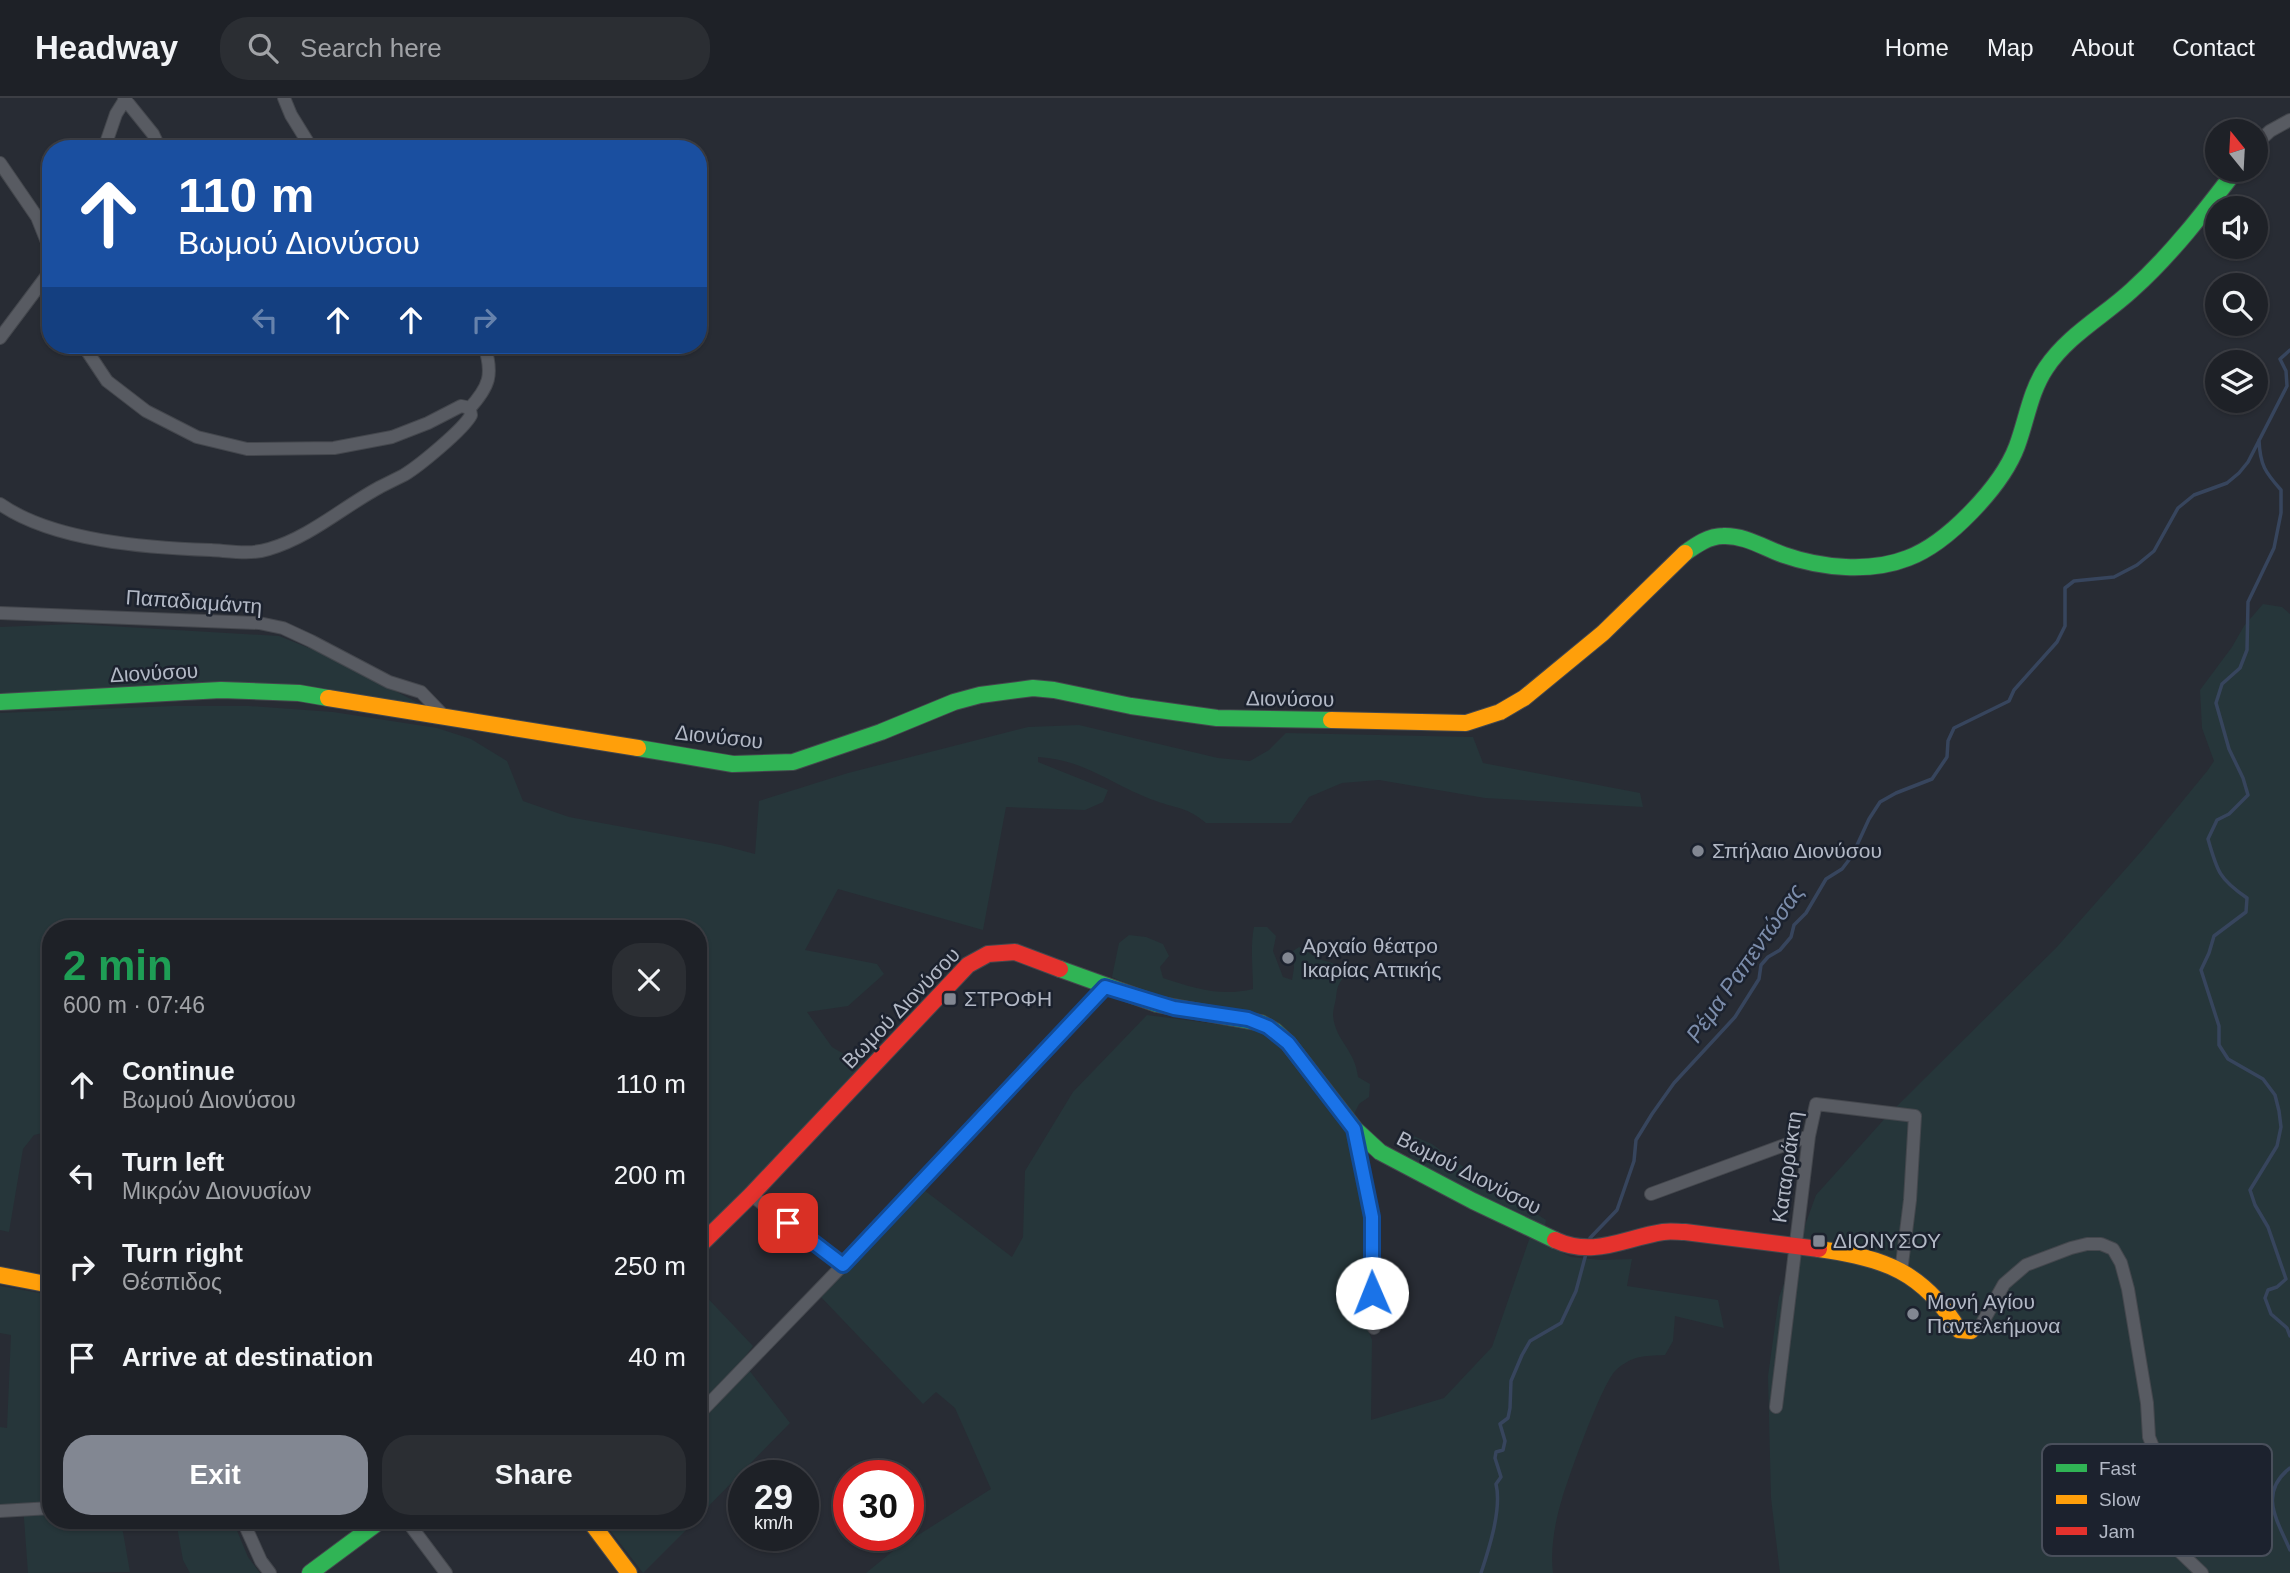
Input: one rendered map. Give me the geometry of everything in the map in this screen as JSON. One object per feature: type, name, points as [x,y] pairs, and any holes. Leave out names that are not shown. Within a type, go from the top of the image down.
[{"type":"street","points":[[284,98],[291,116],[306,140]]},
{"type":"street","points":[[107,140],[116,114],[125,99],[156,140]]},
{"type":"street","points":[[2268,133],[2290,120]]},
{"type":"street","points":[[0,163],[37,217],[42,230]]},
{"type":"street","name":"Διονύσου","points":[[0,702],[207,691],[299,693],[733,764],[793,762],[881,732],[954,702],[981,695],[1033,688],[1217,719],[1466,723],[1500,712],[1524,698],[1603,633],[1684,554],[1709,540],[1720,536],[1736,537],[1786,556],[1829,565],[1858,566],[1909,558],[1937,541],[1992,487],[2013,457],[2038,381],[2056,354],[2144,279],[2175,246],[2226,182]]},
{"type":"street","points":[[0,338],[42,282]]},
{"type":"street","points":[[89,354],[107,381],[146,411],[197,438],[247,449],[334,448],[391,437],[428,423],[456,408],[469,409]]},
{"type":"street","points":[[0,504],[14,513],[38,522],[94,538],[187,549],[251,552],[266,550],[290,541],[405,474],[464,425],[470,418],[469,409],[488,385],[490,370],[487,354]]},
{"type":"street","name":"Παπαδιαμάντη","points":[[0,613],[260,623],[283,628],[389,682],[421,692],[445,717]]},
{"type":"street","name":"Βωμού Διονύσου","points":[[707,1238],[973,961],[988,954],[1014,952],[1105,987],[1174,1008],[1239,1017],[1268,1027],[1288,1043],[1354,1129],[1391,1159],[1556,1241],[1572,1246],[1602,1248],[1671,1232],[1854,1253],[1882,1262],[1913,1279],[1951,1313],[1959,1331],[1971,1331]]},
{"type":"street","points":[[707,1406],[1105,987]]},
{"type":"street","name":"Καταρράκτη","points":[[1776,1407],[1809,1136],[1816,1104],[1915,1116],[1911,1188],[1901,1272]]},
{"type":"street","points":[[1354,1129],[1372,1217],[1374,1328]]},
{"type":"street","points":[[1651,1194],[1809,1136]]},
{"type":"street","points":[[751,1195],[843,1265]]},
{"type":"street","points":[[1971,1331],[1980,1327],[2004,1284],[2026,1265],[2087,1244],[2101,1244],[2113,1249],[2122,1263],[2128,1289],[2152,1444]]},
{"type":"street","points":[[0,1275],[42,1283]]},
{"type":"street","points":[[0,1511],[42,1509]]},
{"type":"street","points":[[247,1529],[261,1561],[270,1573]]},
{"type":"street","points":[[310,1573],[369,1529]]},
{"type":"street","points":[[413,1529],[446,1573]]},
{"type":"street","points":[[596,1529],[629,1573]]},
{"type":"street","points":[[2184,1556],[2202,1573]]},
{"type":"shaded area","points":[[2263,604],[2282,607],[2290,614],[2290,1573],[1780,1573],[1771,1498],[1768,1376],[1779,1297],[1816,1195],[1888,1115],[2056,948],[2208,770],[2214,761],[2202,728],[2200,690],[2244,626]]},
{"type":"shaded area","points":[[75,624],[279,636],[324,654],[424,706],[299,685],[223,682],[0,696],[0,627]]},
{"type":"shaded area","points":[[174,706],[249,706],[333,712],[437,728],[471,739],[507,761],[523,801],[569,817],[721,845],[755,854],[759,801],[848,773],[1028,727],[1079,725],[1218,758],[1250,761],[1269,750],[1286,733],[1473,737],[1483,763],[1640,793],[1643,807],[1485,798],[1379,780],[1342,783],[1309,797],[1291,823],[1206,823],[1188,811],[1141,795],[1086,768],[1038,757],[1038,762],[1108,790],[1103,802],[1085,810],[1006,807],[983,930],[838,889],[805,950],[877,964],[884,974],[848,1006],[807,1012],[832,1047],[866,1067],[707,1228],[707,920],[42,920],[42,1133],[34,1135],[23,1149],[9,1232],[0,1230],[0,713]]},
{"type":"shaded area","points":[[1254,927],[1267,927],[1276,936],[1273,951],[1283,977],[1292,980],[1293,951],[1299,947],[1340,967],[1343,978],[1337,990],[1333,1013],[1337,1032],[1353,1059],[1358,1077],[1370,1084],[1369,1097],[1359,1104],[1354,1114],[1297,1043],[1274,1023],[1147,993],[1112,977],[1119,943],[1129,935],[1146,937],[1163,944],[1169,956],[1160,967],[1163,978],[1218,992],[1253,989]]},
{"type":"shaded area","points":[[1147,1015],[1240,1027],[1263,1033],[1277,1042],[1351,1139],[1368,1229],[1368,1330],[1372,1340],[1371,1420],[1444,1398],[1492,1347],[1530,1237],[1571,1257],[1632,1259],[1627,1286],[1718,1300],[1724,1328],[1675,1316],[1673,1341],[1665,1355],[1633,1359],[1622,1365],[1610,1378],[1586,1431],[1559,1508],[1553,1545],[1553,1573],[866,1573],[893,1551],[924,1551],[924,1531],[991,1489],[955,1408],[936,1392],[923,1404],[821,1297],[924,1190],[1012,1257],[1023,1237],[1025,1171],[1073,1092]]},
{"type":"shaded area","points":[[1409,1134],[1432,1144],[1546,1220],[1544,1231],[1410,1160]]},
{"type":"shaded area","points":[[0,1286],[42,1293],[42,1529],[122,1529],[130,1572],[28,1573],[23,1505],[0,1506],[0,1427],[7,1428],[11,1335],[0,1333]]},
{"type":"shaded area","points":[[707,1297],[753,1346],[742,1361],[790,1423],[754,1460],[728,1460],[728,1486],[707,1508]]},
{"type":"shaded area","points":[[177,1529],[236,1529],[248,1557],[260,1573],[190,1573],[183,1560]]},
{"type":"shaded area","points":[[609,1529],[687,1529],[643,1573]]},
{"type":"waterway","name":"Ρέμα Ραπεντώσας","points":[[1589,1243],[1590,1238],[1617,1210],[1634,1161],[1636,1140],[1652,1114],[1674,1083],[1735,1017],[1759,979],[1761,965],[1791,937],[1794,925],[1806,913],[1826,879],[1842,869],[1852,856],[1880,802],[1932,779],[1947,757],[1948,741],[1954,728],[2009,701],[2014,690],[2057,642],[2065,626],[2065,588],[2074,581],[2114,577],[2137,565],[2154,551],[2178,508],[2194,495],[2227,483],[2239,473],[2248,462],[2287,386],[2286,371],[2280,359],[2290,350]]},
{"type":"waterway","name":"Ρέμα Ραπεντώσας","points":[[2259,440],[2264,468],[2281,490],[2281,513],[2274,548],[2248,602],[2247,650],[2240,668],[2222,684],[2216,703],[2229,749],[2248,795],[2229,814],[2217,820],[2208,839],[2220,873],[2247,898],[2246,912],[2214,936],[2201,970],[2219,1026],[2219,1045],[2228,1059],[2263,1079],[2275,1095],[2279,1111],[2281,1127],[2277,1146],[2250,1190],[2268,1227],[2286,1279],[2277,1287],[2268,1290],[2265,1298],[2271,1314],[2287,1328],[2290,1336]]},
{"type":"waterway","name":"Ρέμα Ραπεντώσας","points":[[1481,1573],[1496,1517],[1496,1484],[1501,1477],[1495,1458],[1496,1452],[1503,1450],[1505,1441],[1500,1424],[1508,1418],[1511,1381],[1530,1341],[1561,1323],[1576,1291],[1587,1250]]},
{"type":"waterway","name":"Ρέμα Ραπεντώσας","points":[[2290,1468],[2280,1477],[2273,1497],[2276,1517],[2290,1550]]},
{"type":"traffic: fast","points":[[1685,553],[1718,536],[1747,540],[1784,555],[1829,566],[1878,566],[1924,551],[1972,511],[2010,462],[2036,387],[2055,356],[2161,262],[2227,182]]},
{"type":"traffic: fast","points":[[638,748],[733,764],[793,762],[881,732],[954,702],[980,695],[1033,688],[1217,718],[1331,720]]},
{"type":"traffic: fast","points":[[0,702],[221,690],[299,693],[328,698]]},
{"type":"traffic: fast","points":[[1060,969],[1157,1004],[1261,1023],[1288,1043],[1355,1129],[1380,1152],[1555,1240]]},
{"type":"traffic: fast","points":[[310,1573],[369,1529]]},
{"type":"traffic: slow","points":[[1331,720],[1466,723],[1500,712],[1524,698],[1603,633],[1685,553]]},
{"type":"traffic: slow","points":[[328,698],[638,748]]},
{"type":"traffic: slow","points":[[1819,1249],[1864,1257],[1900,1271],[1931,1294],[1959,1330],[1971,1331]]},
{"type":"traffic: slow","points":[[0,1275],[42,1283]]},
{"type":"traffic: slow","points":[[596,1529],[629,1573]]},
{"type":"traffic: jam","points":[[707,1238],[968,965],[988,954],[1015,952],[1060,969]]},
{"type":"traffic: jam","points":[[1555,1240],[1569,1245],[1596,1247],[1663,1232],[1685,1232],[1819,1249]]},
{"type":"place","name":"Σπήλαιο Διονύσου","points":[[1698,851]]},
{"type":"place","name":"Αρχαίο θέατρο Ικαρίας Αττικής","points":[[1288,958]]},
{"type":"place","name":"ΣΤΡΟΦΗ","points":[[950,999]]},
{"type":"place","name":"ΔΙΟΝΥΣΟΥ","points":[[1819,1241]]},
{"type":"place","name":"Μονή Αγίου Παντελεήμονα","points":[[1913,1314]]},
{"type":"route","points":[[788,1223],[843,1265],[1105,987],[1174,1008],[1248,1019],[1282,1036],[1354,1129],[1372,1217],[1372,1293]]}]
